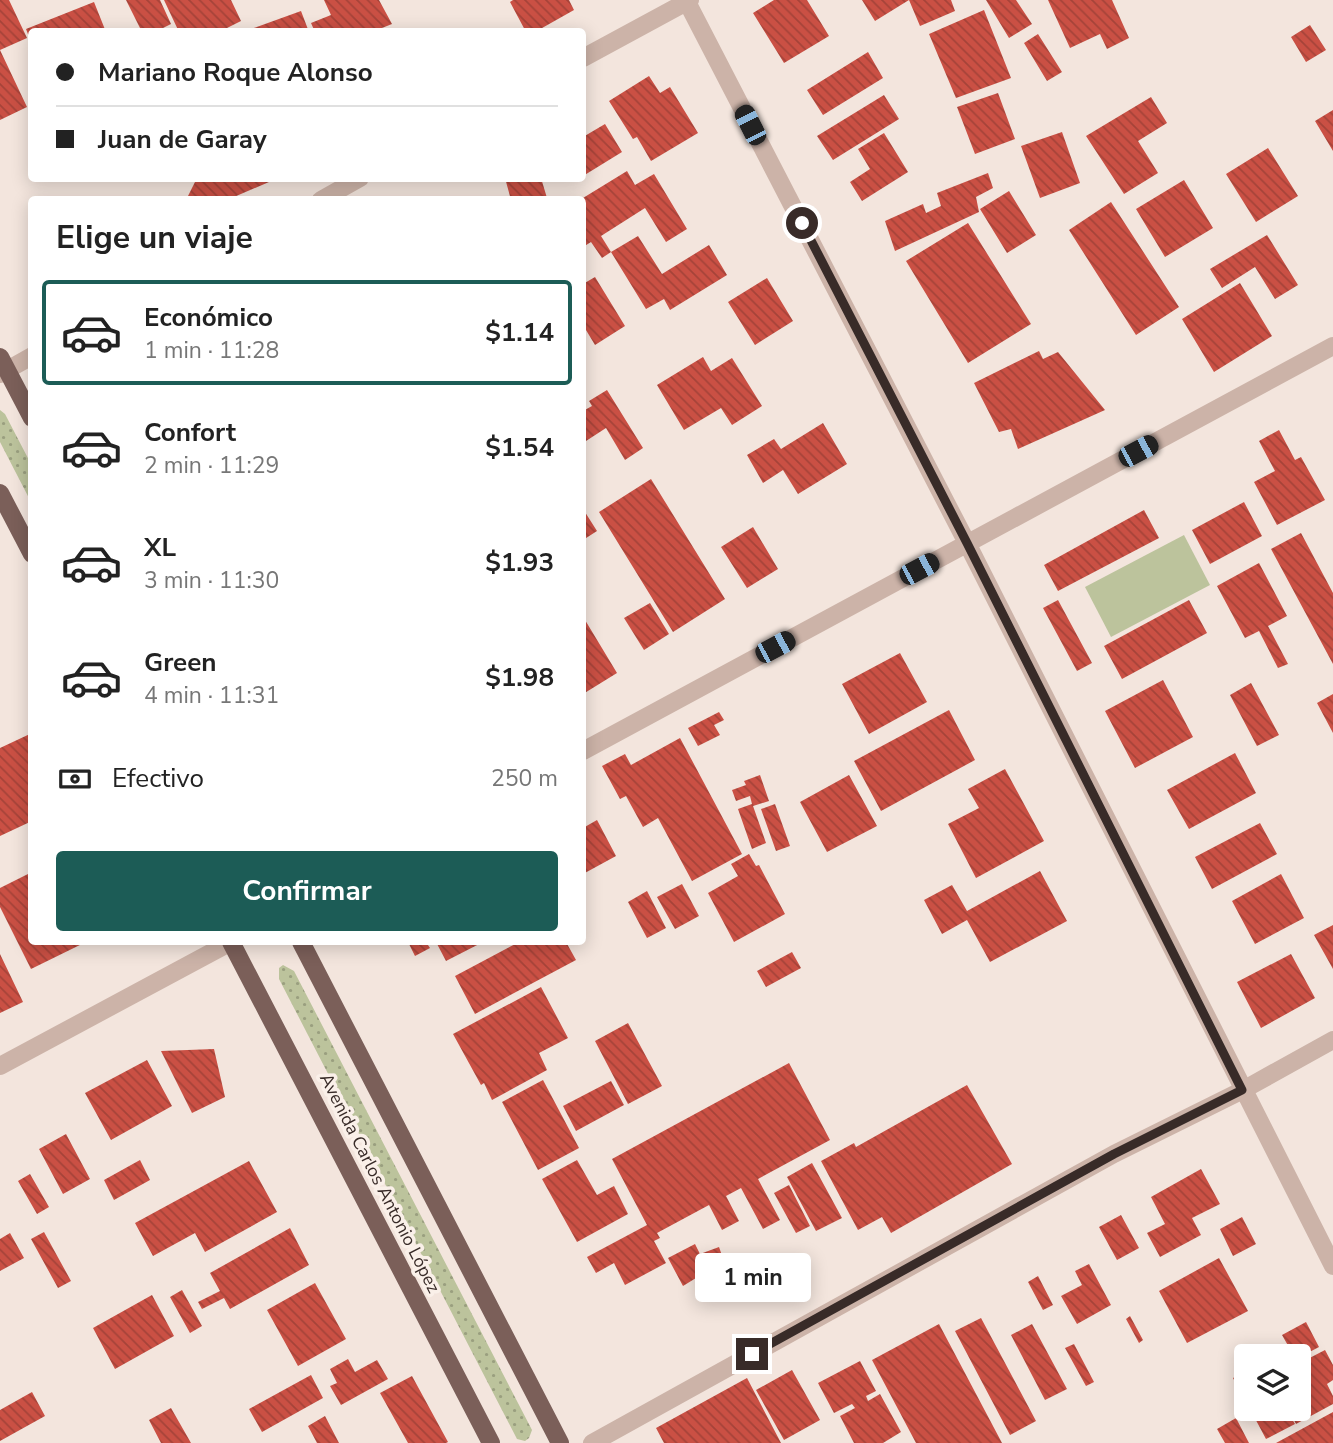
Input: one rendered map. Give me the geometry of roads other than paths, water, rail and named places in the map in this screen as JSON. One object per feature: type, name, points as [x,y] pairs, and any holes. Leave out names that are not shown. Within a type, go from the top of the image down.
[{"type":"main road","points":[[2,367],[28,411]]},
{"type":"main road","points":[[0,493],[28,546]]},
{"type":"main road","name":"Avenida Carlos Antonio López","points":[[233,945],[491,1443]]},
{"type":"main road","points":[[304,945],[560,1443]]},
{"type":"street","points":[[586,56],[688,1],[967,543],[1333,1266]]},
{"type":"street","points":[[328,196],[353,182]]},
{"type":"street","points":[[586,749],[1333,346]]},
{"type":"street","points":[[2,367],[28,357]]},
{"type":"street","points":[[0,1066],[225,945]]},
{"type":"street","points":[[592,1443],[1114,1154],[1242,1090],[1333,1040]]}]
